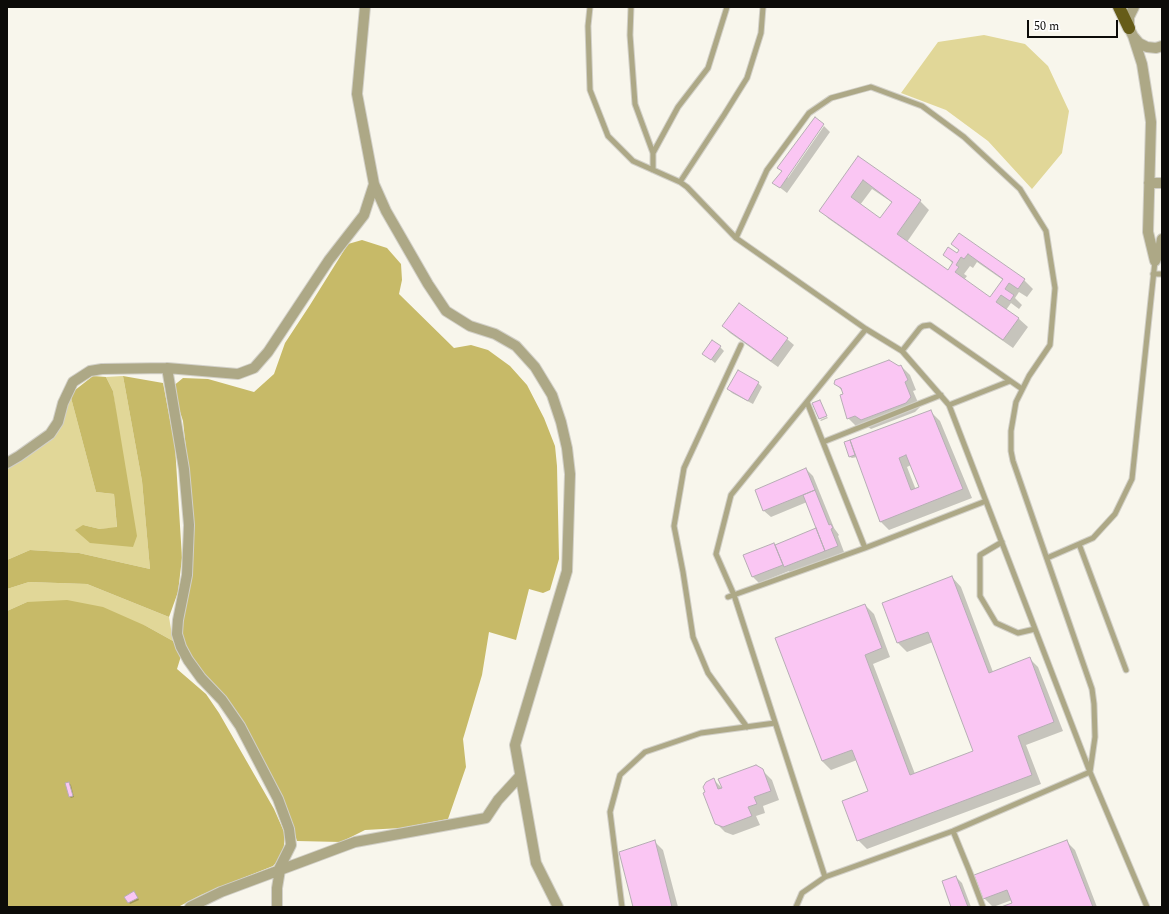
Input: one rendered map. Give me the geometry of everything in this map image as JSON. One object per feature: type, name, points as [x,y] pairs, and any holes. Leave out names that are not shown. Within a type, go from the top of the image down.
[{"type":"highway","points":[[1119,7],[1130,22]]},
{"type":"street","points":[[365,7],[357,94],[374,184],[386,211],[428,284],[446,311],[470,326],[495,334],[516,346],[535,366],[552,395],[561,422],[567,448],[570,474],[567,571],[515,745],[536,863],[558,907]]},
{"type":"street","points":[[1134,7],[1130,22],[1143,72],[1151,122],[1148,232],[1155,261]]},
{"type":"street","points":[[1130,22],[1139,43],[1147,47],[1156,48],[1162,46]]},
{"type":"street","points":[[1149,183],[1162,183]]},
{"type":"street","points":[[7,463],[20,456],[50,434],[58,422],[63,403],[73,382],[90,371],[102,368],[167,368],[238,374],[254,368],[268,352],[329,260],[364,215],[374,184]]},
{"type":"street","points":[[1155,261],[1160,250],[1162,239]]},
{"type":"street","points":[[167,368],[184,469],[189,526],[186,575],[177,634],[181,647],[188,660],[201,678],[222,700],[240,726],[278,799],[289,829],[291,845],[279,871],[277,907]]},
{"type":"street","points":[[190,907],[222,892],[355,842],[486,818],[498,800],[520,776]]},
{"type":"lane","points":[[590,7],[588,26],[590,90],[608,136],[632,161],[680,182],[687,187],[736,238],[866,329],[902,351],[949,405],[1090,772],[1147,907]]},
{"type":"lane","points":[[631,7],[630,35],[635,104],[653,153],[653,170]]},
{"type":"lane","points":[[653,153],[678,107],[708,68],[727,7]]},
{"type":"lane","points":[[680,182],[747,78],[761,33],[763,7]]},
{"type":"lane","points":[[736,238],[767,170],[809,113],[831,98],[871,87],[922,106],[964,137],[1020,188],[1046,231],[1055,288],[1050,345],[1022,389],[1016,402],[1011,431],[1011,451],[1013,461],[1092,689],[1096,719],[1090,772]]},
{"type":"lane","points":[[1047,558],[1093,538],[1115,514],[1132,478],[1155,261]]},
{"type":"lane","points":[[1153,274],[1162,274]]},
{"type":"lane","points":[[902,351],[920,328],[930,325],[1022,389]]},
{"type":"lane","points":[[825,877],[734,595],[716,554],[732,494],[866,329]]},
{"type":"lane","points":[[741,345],[684,468],[674,526],[683,572],[692,637],[708,673],[747,727]]},
{"type":"lane","points":[[949,405],[1010,381]]},
{"type":"lane","points":[[823,442],[941,395]]},
{"type":"lane","points":[[807,402],[865,548]]},
{"type":"lane","points":[[728,597],[865,548],[986,501]]},
{"type":"lane","points":[[1002,542],[980,555],[980,596],[996,623],[1018,633],[1035,629]]},
{"type":"lane","points":[[1079,544],[1126,670]]},
{"type":"lane","points":[[622,907],[610,812],[620,775],[645,752],[701,733],[775,723]]},
{"type":"lane","points":[[796,907],[802,893],[825,877],[953,831],[1090,772]]},
{"type":"lane","points":[[953,831],[983,907]]},
{"type":"shaded area","points":[[984,35],[1025,44],[1048,66],[1069,111],[1062,153],[1032,189],[988,141],[946,110],[901,93],[938,42]]},
{"type":"shaded area","points":[[362,240],[387,248],[401,264],[402,280],[399,294],[454,348],[471,345],[488,350],[510,366],[527,385],[544,418],[555,446],[557,466],[559,559],[550,590],[543,593],[529,589],[516,640],[489,632],[482,675],[463,739],[466,767],[448,819],[401,828],[365,830],[341,842],[297,841],[280,791],[191,663],[181,637],[188,467],[183,421],[172,387],[183,378],[208,379],[254,392],[274,374],[285,343],[348,244]]},
{"type":"shaded area","points":[[93,376],[106,377],[113,391],[137,536],[133,547],[90,543],[75,530],[83,525],[100,529],[117,527],[114,494],[96,492],[70,394]]},
{"type":"shaded area","points":[[123,376],[142,481],[150,569],[79,553],[30,550],[7,560],[7,466],[44,443],[70,394],[96,492],[114,494],[117,528],[100,529],[83,525],[133,547],[113,391],[106,377]]},
{"type":"shaded area","points":[[123,376],[163,383],[175,446],[182,558],[178,592],[169,617],[87,584],[29,582],[7,589],[7,560],[30,550],[79,553],[150,569],[142,481]]},
{"type":"shaded area","points":[[29,582],[87,584],[169,617],[173,641],[146,626],[27,602],[7,611],[7,589]]},
{"type":"shaded area","points":[[67,600],[103,607],[146,626],[173,641],[181,656],[177,669],[206,694],[219,713],[274,809],[285,834],[283,855],[273,866],[201,895],[178,907],[7,907],[7,611],[27,602]]},
{"type":"building","points":[[815,117],[824,124],[780,188],[772,183],[782,171],[777,168]]},
{"type":"building","points":[[858,156],[921,200],[897,234],[948,270],[953,262],[943,255],[948,247],[957,253],[959,250],[951,244],[959,233],[1025,279],[1018,289],[1009,283],[1005,289],[1014,295],[1010,301],[1001,295],[996,302],[1019,318],[1003,340],[819,211]],"holes":[[[863,180],[892,202],[880,218],[851,197]],[[968,254],[1003,279],[990,297],[955,272],[959,267],[956,265],[961,257],[964,259]]]},
{"type":"building","points":[[739,303],[788,338],[771,361],[722,326]]},
{"type":"building","points":[[712,340],[721,346],[711,360],[702,354]]},
{"type":"building","points":[[889,360],[899,366],[901,365],[908,380],[905,382],[911,397],[906,403],[861,420],[855,416],[847,419],[840,395],[843,394],[841,388],[834,384],[835,380]]},
{"type":"building","points":[[738,370],[759,382],[748,401],[727,389]]},
{"type":"building","points":[[820,400],[827,416],[819,419],[812,403]]},
{"type":"building","points":[[931,410],[963,489],[880,522],[850,440]],"holes":[[[906,455],[919,487],[911,490],[899,458]]]},
{"type":"building","points":[[850,440],[855,455],[849,457],[844,442]]},
{"type":"building","points":[[806,468],[815,490],[763,511],[755,490]]},
{"type":"building","points":[[815,490],[829,525],[831,524],[833,528],[831,529],[838,546],[825,551],[803,495]]},
{"type":"building","points":[[816,528],[825,551],[784,567],[775,545]]},
{"type":"building","points":[[774,543],[783,565],[752,577],[743,555]]},
{"type":"building","points":[[952,576],[989,673],[1030,657],[1054,722],[1018,736],[1032,775],[857,841],[842,801],[868,791],[852,750],[822,761],[775,638],[865,604],[882,648],[865,655],[910,775],[973,751],[928,632],[897,643],[882,603]]},
{"type":"building","points":[[756,765],[763,769],[771,791],[754,797],[757,804],[748,807],[752,816],[723,827],[715,824],[703,793],[705,792],[703,787],[706,782],[714,778],[718,789],[722,788],[718,779]]},
{"type":"building","points":[[69,782],[73,796],[69,797],[65,783]]},
{"type":"building","points":[[655,840],[672,907],[633,907],[619,852]]},
{"type":"building","points":[[1067,840],[1093,907],[1001,907],[1012,903],[1007,890],[983,899],[974,875]]},
{"type":"building","points":[[956,876],[968,907],[951,907],[942,881]]},
{"type":"building","points":[[134,891],[138,898],[128,903],[124,897]]}]
